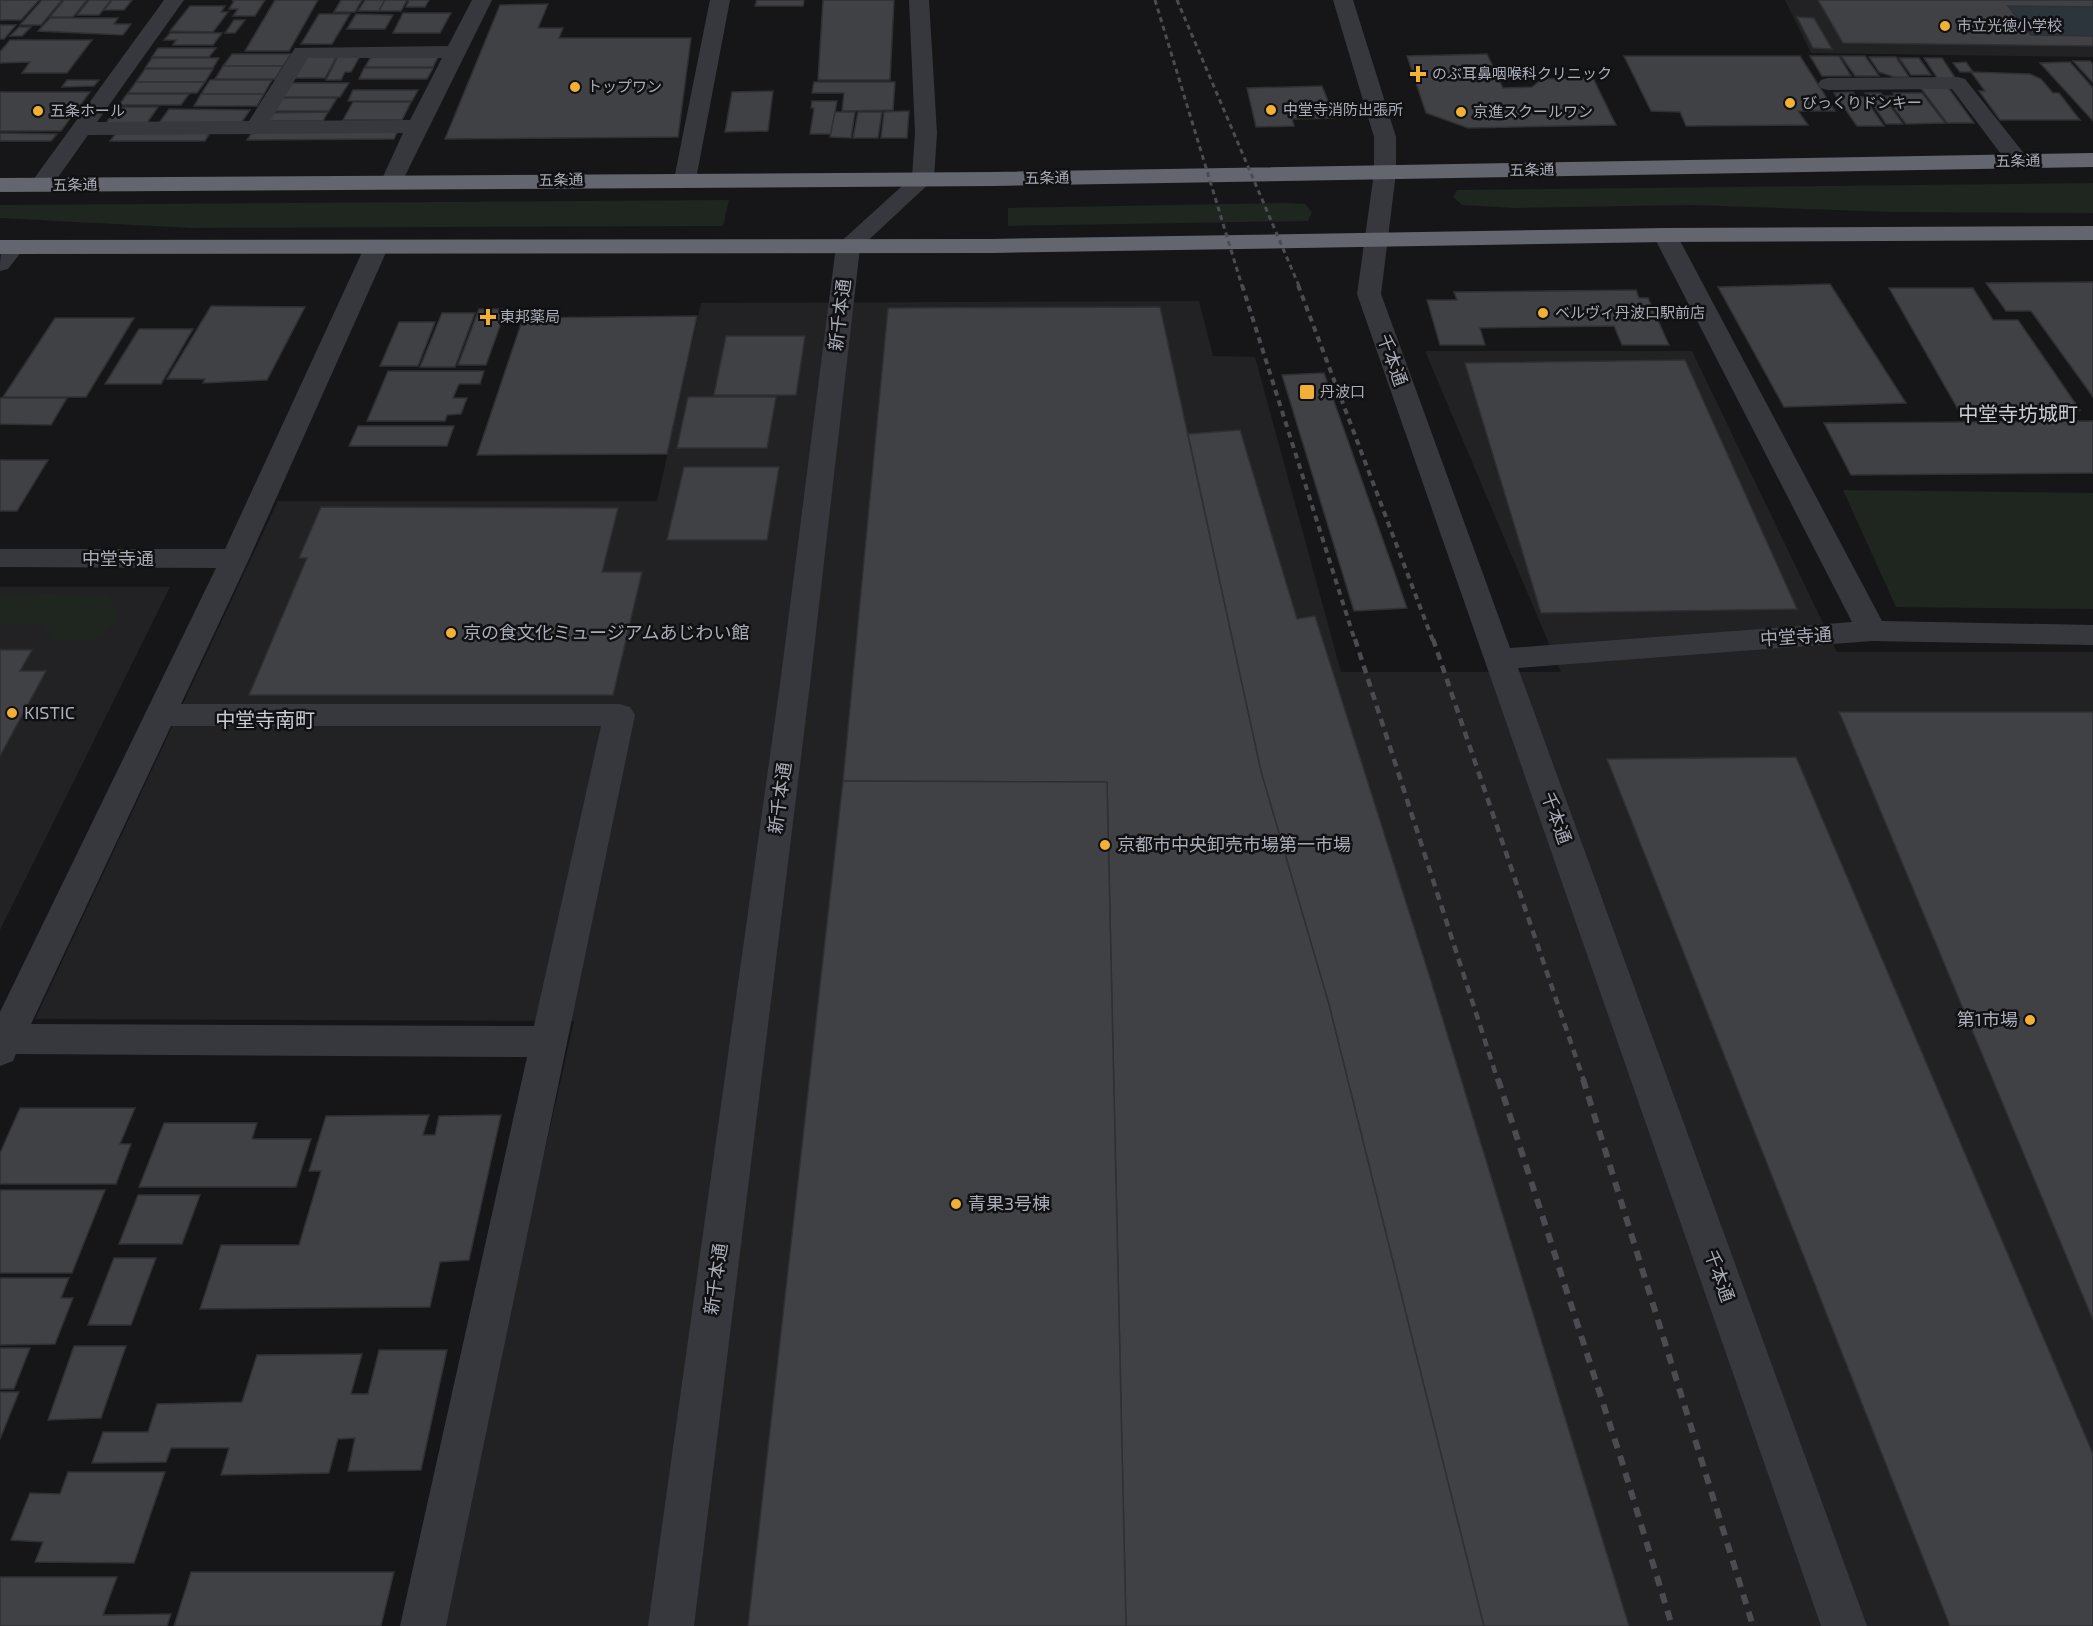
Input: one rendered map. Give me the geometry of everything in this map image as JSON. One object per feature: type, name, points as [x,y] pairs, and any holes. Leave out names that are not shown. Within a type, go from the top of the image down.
[{"type":"highway","name":"五条通","points":[[0,185],[685,178],[923,179],[2093,160]]},
{"type":"highway","points":[[4,253],[376,248],[848,246],[1665,235],[2093,233]]},
{"type":"street","points":[[41,185],[174,0]]},
{"type":"street","points":[[392,181],[417,126],[482,0]]},
{"type":"street","points":[[685,178],[720,0]]},
{"type":"street","points":[[848,246],[923,179],[926,133],[919,0]]},
{"type":"street","name":"千本通","points":[[1343,0],[1385,138],[1384,173],[1369,294],[1844,1626]]},
{"type":"street","points":[[255,128],[302,52],[457,52]]},
{"type":"street","points":[[1828,84],[1958,83],[2018,161]]},
{"type":"street","points":[[81,129],[417,126]]},
{"type":"street","points":[[1665,235],[1872,631]]},
{"type":"street","name":"新千本通","points":[[670,1626],[795,684],[848,246]]},
{"type":"street","points":[[376,248],[235,559],[3,1045],[549,1042]]},
{"type":"street","name":"中堂寺通","points":[[0,558],[235,559]]},
{"type":"street","name":"中堂寺通","points":[[1499,659],[1872,631],[2093,635]]},
{"type":"street","points":[[160,715],[619,715],[423,1626]]},
{"type":"shaded area","name":"市立光徳小学校","points":[[1785,0],[2093,0],[2093,57],[1811,53]]},
{"type":"shaded area","points":[[2008,6],[2093,7],[2093,36],[2031,35]]},
{"type":"shaded area","points":[[2093,183],[2093,213],[1891,212],[1693,205],[1514,208],[1462,205],[1453,197],[1457,190]]},
{"type":"shaded area","points":[[729,200],[723,226],[191,228],[0,218],[0,205]]},
{"type":"shaded area","points":[[1305,204],[1312,212],[1308,221],[1008,226],[1008,208]]},
{"type":"shaded area","name":"京都市中央卸売市場第一市場","points":[[1199,301],[1213,356],[1255,357],[1341,672],[1561,672],[1425,351],[1692,351],[1837,652],[2093,652],[2093,1626],[438,1626],[574,1021],[35,1019],[278,501],[657,501],[701,303]]},
{"type":"shaded area","points":[[1843,490],[2093,493],[2093,609],[1896,607]]},
{"type":"shaded area","points":[[0,587],[170,587],[0,930]]},
{"type":"shaded area","points":[[7,593],[109,595],[118,622],[92,640],[54,641],[42,623],[0,623],[0,595]]},
{"type":"building","points":[[0,0],[39,0],[21,20],[0,20]]},
{"type":"building","points":[[42,0],[62,0],[41,25],[20,25]]},
{"type":"building","points":[[64,0],[87,0],[73,17],[50,17]]},
{"type":"building","points":[[89,0],[111,0],[99,15],[77,15]]},
{"type":"building","points":[[112,0],[132,0],[124,10],[104,10]]},
{"type":"building","points":[[232,0],[265,0],[255,16],[233,16],[238,9],[229,9],[234,1]]},
{"type":"building","points":[[275,0],[318,0],[289,51],[245,51]]},
{"type":"building","points":[[341,0],[362,0],[355,12],[334,12]]},
{"type":"building","points":[[365,0],[385,0],[379,11],[358,11]]},
{"type":"building","points":[[385,0],[407,0],[401,11],[379,11]]},
{"type":"building","points":[[409,0],[429,0],[425,7],[406,7]]},
{"type":"building","points":[[757,0],[804,0],[803,6],[755,6]]},
{"type":"building","points":[[823,0],[894,0],[890,80],[818,80]]},
{"type":"building","points":[[1818,0],[2093,0],[2093,7],[2008,6],[2031,35],[2093,36],[2093,46],[1843,43]]},
{"type":"building","name":"トップワン","points":[[548,4],[538,28],[563,28],[559,38],[691,38],[678,137],[445,139],[500,5]]},
{"type":"building","points":[[190,6],[225,6],[221,12],[228,12],[213,32],[170,31]]},
{"type":"building","points":[[403,13],[451,13],[440,33],[393,33]]},
{"type":"building","points":[[319,14],[350,14],[332,44],[301,44]]},
{"type":"building","points":[[356,14],[393,15],[385,29],[347,29]]},
{"type":"building","points":[[1797,17],[1814,18],[1832,49],[1813,48]]},
{"type":"building","points":[[50,18],[118,18],[114,24],[131,24],[123,35],[38,31]]},
{"type":"building","points":[[234,20],[245,20],[235,33],[225,33]]},
{"type":"building","points":[[0,25],[16,25],[4,39],[0,39]]},
{"type":"building","points":[[19,27],[31,27],[22,36],[10,36]]},
{"type":"building","points":[[170,33],[222,33],[213,45],[173,45],[176,40],[164,40]]},
{"type":"building","points":[[10,40],[92,40],[67,73],[22,73],[30,62],[0,63],[0,52]]},
{"type":"building","points":[[158,48],[216,48],[209,57],[152,57]]},
{"type":"building","points":[[232,54],[291,54],[283,66],[223,66]]},
{"type":"building","points":[[1487,54],[1503,88],[1532,87],[1542,79],[1593,78],[1616,125],[1468,128],[1426,113],[1407,56]]},
{"type":"building","points":[[372,55],[439,55],[433,67],[365,67]]},
{"type":"building","points":[[307,56],[337,56],[325,78],[294,78]]},
{"type":"building","points":[[338,56],[360,56],[351,72],[345,72],[341,80],[326,80]]},
{"type":"building","points":[[1624,56],[1800,56],[1835,111],[1798,111],[1808,125],[1686,126],[1680,112],[1651,111]]},
{"type":"building","points":[[1810,56],[1839,56],[1851,76],[1822,76]]},
{"type":"building","points":[[1841,56],[1865,56],[1879,76],[1855,76]]},
{"type":"building","points":[[1869,57],[1896,57],[1909,77],[1894,77],[1879,72]]},
{"type":"building","points":[[152,58],[219,58],[213,68],[145,68]]},
{"type":"building","points":[[1899,58],[1919,58],[1931,75],[1911,75]]},
{"type":"building","points":[[1924,58],[1942,58],[1956,79],[1938,79]]},
{"type":"building","points":[[2073,61],[2090,61],[2093,64],[2093,83]]},
{"type":"building","points":[[1966,62],[1973,72],[1960,72],[1953,63]]},
{"type":"building","points":[[2070,62],[2093,88],[2093,121],[2040,63]]},
{"type":"building","points":[[223,66],[283,66],[275,79],[215,79]]},
{"type":"building","points":[[364,68],[433,68],[427,79],[359,79]]},
{"type":"building","points":[[145,69],[213,69],[205,82],[136,82]]},
{"type":"building","points":[[1971,72],[2030,74],[2041,79],[2053,93],[2059,93],[2080,120],[2000,120],[1979,91],[1985,91]]},
{"type":"building","points":[[67,80],[99,80],[94,86],[62,87]]},
{"type":"building","points":[[210,80],[272,80],[264,94],[201,94]]},
{"type":"building","points":[[136,82],[205,82],[197,93],[128,93]]},
{"type":"building","points":[[814,82],[895,82],[893,110],[842,111],[844,93],[812,93]]},
{"type":"building","points":[[289,83],[349,83],[340,97],[280,97]]},
{"type":"building","points":[[1322,86],[1335,118],[1292,119],[1294,126],[1256,127],[1247,88]]},
{"type":"building","points":[[1947,86],[1974,123],[1947,123],[1920,87]]},
{"type":"building","points":[[353,90],[418,90],[412,101],[348,101]]},
{"type":"building","points":[[773,91],[768,131],[725,132],[732,92]]},
{"type":"building","name":"五条ホール","points":[[0,92],[90,92],[61,131],[0,131]]},
{"type":"building","points":[[1853,92],[1856,97],[1864,97],[1884,126],[1857,126],[1834,93]]},
{"type":"building","points":[[1865,93],[1881,93],[1903,124],[1886,124]]},
{"type":"building","points":[[1893,93],[1922,93],[1945,123],[1906,124],[1885,96],[1895,96]]},
{"type":"building","points":[[127,94],[189,94],[181,105],[119,105]]},
{"type":"building","points":[[201,94],[264,94],[257,106],[194,106]]},
{"type":"building","points":[[278,98],[337,98],[329,111],[270,111]]},
{"type":"building","points":[[812,101],[837,101],[831,134],[810,134],[814,108],[811,108]]},
{"type":"building","points":[[353,102],[411,102],[402,120],[343,120]]},
{"type":"building","points":[[117,107],[158,107],[147,123],[106,123]]},
{"type":"building","points":[[169,109],[250,110],[241,123],[159,123]]},
{"type":"building","points":[[909,111],[907,138],[881,138],[884,112]]},
{"type":"building","points":[[328,112],[323,121],[265,121],[270,113]]},
{"type":"building","points":[[835,112],[855,112],[851,138],[830,137]]},
{"type":"building","points":[[858,112],[882,112],[878,138],[853,138]]},
{"type":"building","points":[[398,130],[394,139],[247,140],[253,131]]},
{"type":"building","points":[[211,131],[205,141],[110,141],[117,132]]},
{"type":"building","points":[[0,133],[57,134],[51,141],[0,141]]},
{"type":"building","points":[[2093,282],[2093,397],[2031,311],[2006,311],[1986,283]]},
{"type":"building","points":[[1830,284],[1906,403],[1784,407],[1718,287]]},
{"type":"building","points":[[1889,288],[1973,288],[1993,320],[2018,320],[2080,410],[1959,411]]},
{"type":"building","name":"ベルヴィ丹波口駅前店","points":[[1636,290],[1639,298],[1648,298],[1669,345],[1622,345],[1614,326],[1480,328],[1485,345],[1440,345],[1427,300],[1457,300],[1454,292]]},
{"type":"building","points":[[211,306],[305,307],[267,380],[203,383],[205,379],[167,379]]},
{"type":"building","points":[[1160,307],[1261,771],[1329,1004],[1484,1626],[1126,1626],[1107,782],[843,781],[888,308]]},
{"type":"building","points":[[479,309],[506,309],[486,365],[458,365]]},
{"type":"building","points":[[442,313],[475,313],[455,367],[420,367]]},
{"type":"building","points":[[697,316],[667,454],[477,455],[523,318]]},
{"type":"building","points":[[55,318],[134,318],[86,397],[3,397]]},
{"type":"building","points":[[399,322],[435,322],[418,366],[380,366]]},
{"type":"building","points":[[139,329],[193,329],[161,384],[105,384]]},
{"type":"building","points":[[726,336],[805,336],[796,395],[714,395]]},
{"type":"building","points":[[1685,360],[1797,609],[1541,613],[1465,363]]},
{"type":"building","points":[[388,371],[484,371],[480,384],[459,384],[453,398],[467,398],[461,414],[447,415],[445,421],[367,421]]},
{"type":"building","points":[[1324,373],[1407,608],[1354,611],[1282,375]]},
{"type":"building","points":[[688,397],[776,397],[767,448],[677,448]]},
{"type":"building","points":[[0,398],[67,398],[51,425],[0,424]]},
{"type":"building","points":[[2093,421],[2093,473],[1851,475],[1824,423]]},
{"type":"building","points":[[358,426],[454,426],[447,446],[349,446]]},
{"type":"building","points":[[1240,430],[1297,619],[1315,616],[1431,981],[1629,1626],[1484,1626],[1329,1004],[1261,771],[1188,434]]},
{"type":"building","points":[[0,460],[48,460],[17,511],[0,511]]},
{"type":"building","points":[[684,467],[779,467],[767,540],[667,540]]},
{"type":"building","name":"京の食文化ミュージアムあじわい館","points":[[321,507],[618,508],[602,572],[642,572],[613,695],[249,695],[307,558],[299,558]]},
{"type":"building","name":"KISTIC","points":[[0,650],[32,650],[20,671],[46,671],[0,756]]},
{"type":"building","name":"第1市場","points":[[1839,712],[2093,712],[2093,1320],[1843,721]]},
{"type":"building","points":[[1796,757],[2093,1454],[2093,1626],[1950,1626],[1607,759]]},
{"type":"building","name":"青果3号棟","points":[[843,781],[1107,782],[1126,1626],[748,1626]]},
{"type":"building","points":[[20,1108],[135,1108],[120,1144],[131,1144],[116,1184],[0,1184],[0,1153]]},
{"type":"building","points":[[429,1115],[423,1135],[435,1135],[439,1116],[501,1115],[469,1260],[440,1262],[430,1307],[200,1309],[221,1245],[299,1245],[321,1171],[309,1171],[326,1116]]},
{"type":"building","points":[[164,1123],[257,1123],[252,1139],[311,1139],[296,1187],[139,1187]]},
{"type":"building","points":[[0,1190],[105,1190],[72,1273],[0,1273]]},
{"type":"building","points":[[138,1195],[200,1195],[182,1244],[119,1244]]},
{"type":"building","points":[[114,1258],[156,1258],[131,1325],[88,1325]]},
{"type":"building","points":[[0,1278],[69,1278],[61,1298],[73,1298],[55,1344],[0,1345]]},
{"type":"building","points":[[74,1346],[126,1346],[101,1418],[48,1420]]},
{"type":"building","points":[[0,1348],[30,1348],[14,1389],[0,1389]]},
{"type":"building","points":[[379,1350],[447,1350],[421,1470],[348,1471],[355,1438],[338,1439],[329,1473],[221,1475],[229,1448],[171,1448],[166,1462],[92,1463],[103,1432],[148,1432],[157,1404],[242,1402],[257,1355],[362,1354],[351,1394],[368,1394]]},
{"type":"building","points":[[0,1392],[19,1392],[0,1439]]},
{"type":"building","points":[[68,1472],[165,1472],[134,1563],[35,1562],[43,1542],[11,1540],[30,1493],[60,1494]]},
{"type":"building","points":[[191,1572],[394,1572],[381,1626],[174,1626]]},
{"type":"building","points":[[0,1577],[117,1577],[103,1615],[171,1614],[167,1626],[0,1626]]},
{"type":"railway","points":[[1155,0],[1242,286]]},
{"type":"railway","points":[[1177,0],[1299,286]]},
{"type":"railway","points":[[1242,285],[1355,641]]},
{"type":"railway","points":[[1298,285],[1433,641]]},
{"type":"railway","points":[[1355,639],[1498,1081]]},
{"type":"railway","points":[[1433,639],[1584,1081]]},
{"type":"railway","points":[[1498,1079],[1622,1462],[1672,1626]]},
{"type":"railway","points":[[1583,1079],[1753,1626]]},
{"type":"place","name":"市立光徳小学校","points":[[1945,26]]},
{"type":"place","name":"のぶ耳鼻咽喉科クリニック","points":[[1418,74]]},
{"type":"place","name":"トップワン","points":[[575,87]]},
{"type":"place","name":"びっくりドンキー","points":[[1790,103]]},
{"type":"place","name":"中堂寺消防出張所","points":[[1271,110]]},
{"type":"place","name":"五条ホール","points":[[38,111]]},
{"type":"place","name":"京進スクールワン","points":[[1461,112]]},
{"type":"place","name":"ベルヴィ丹波口駅前店","points":[[1543,313]]},
{"type":"place","name":"東邦薬局","points":[[488,317]]},
{"type":"place","name":"丹波口","points":[[1307,392]]},
{"type":"place","name":"京の食文化ミュージアムあじわい館","points":[[451,633]]},
{"type":"place","name":"KISTIC","points":[[12,713]]},
{"type":"place","name":"京都市中央卸売市場第一市場","points":[[1105,845]]},
{"type":"place","name":"第1市場","points":[[2030,1020]]},
{"type":"place","name":"青果3号棟","points":[[956,1204]]},
{"type":"district","name":"中堂寺坊城町","points":[[2018,414]]},
{"type":"district","name":"中堂寺南町","points":[[265,720]]}]
